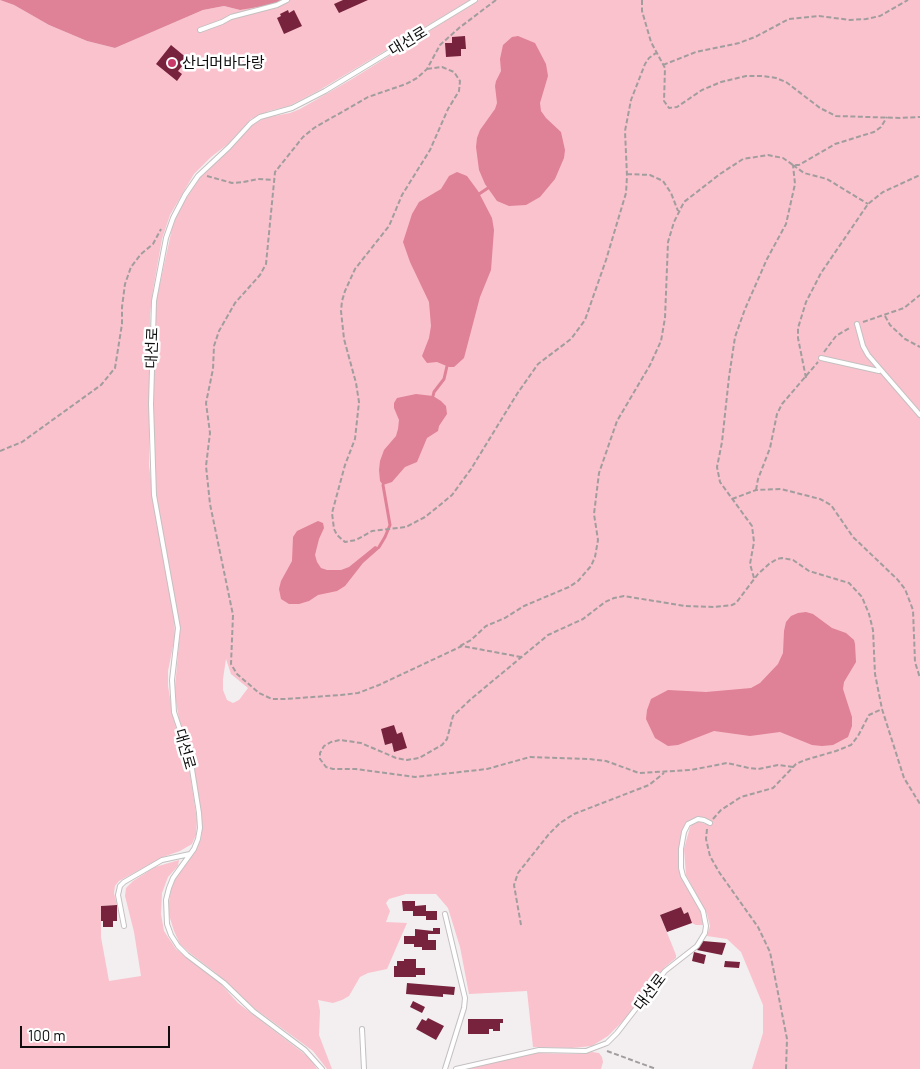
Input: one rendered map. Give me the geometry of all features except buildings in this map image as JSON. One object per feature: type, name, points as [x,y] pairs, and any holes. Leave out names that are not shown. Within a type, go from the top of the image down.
[{"type":"lane","points":[[200,30],[231,17],[277,5],[287,0]]},
{"type":"lane","name":"대선로","points":[[322,1069],[306,1050],[253,1011],[224,983],[187,955],[171,935],[168,924],[166,900],[173,878],[198,839],[199,813],[191,763],[174,712],[172,680],[178,628],[154,495],[152,346],[154,301],[166,238],[170,225],[185,195],[200,174],[256,120],[260,117],[292,108],[325,92],[475,0]]},
{"type":"lane","points":[[857,324],[863,346],[881,371],[920,415]]},
{"type":"lane","points":[[820,358],[881,371]]},
{"type":"lane","name":"대선로","points":[[597,1048],[607,1043],[617,1033],[665,971],[702,940],[706,919],[683,876],[681,849],[684,832],[688,824],[698,819],[710,823]]},
{"type":"lane","points":[[124,926],[118,895],[120,886],[162,860],[190,854]]},
{"type":"lane","points":[[445,914],[465,998],[463,1014],[445,1069]]},
{"type":"lane","points":[[362,1029],[364,1069]]},
{"type":"lane","points":[[456,1069],[539,1050],[586,1051],[597,1048]]},
{"type":"path","points":[[496,0],[440,45],[427,68],[417,78],[406,84],[368,97],[307,132],[275,172],[266,264],[260,275],[238,298],[219,331],[214,346],[213,369],[206,403],[210,433],[206,459],[208,493],[233,615],[231,648],[233,669],[259,693],[272,699],[341,696],[379,685],[458,647],[471,640],[486,626],[578,581],[591,566],[595,557],[598,540],[594,514],[599,473],[617,421],[650,365],[661,341],[665,318],[667,251],[670,234],[678,212],[692,195],[743,159],[768,155],[783,158],[804,172],[827,179],[868,204]]},
{"type":"path","points":[[642,0],[642,11],[646,27],[656,52],[664,65],[664,101],[669,108],[677,107],[702,90],[722,82],[746,76],[763,76],[786,82],[820,108],[836,116],[920,117]]},
{"type":"path","points":[[664,65],[696,52],[721,48],[755,37],[789,19],[819,16],[850,20],[866,19],[880,16],[908,0]]},
{"type":"path","points":[[427,68],[442,67],[454,72],[460,81],[459,91],[448,109],[430,150],[399,200],[389,226],[349,280],[342,300],[341,311],[347,354],[358,392],[359,413],[355,438],[334,503],[332,522],[337,535],[345,542],[356,540],[372,530],[406,527],[425,517],[452,495],[476,461],[534,369],[545,357],[571,339],[578,331],[588,313],[626,193],[626,119],[640,73],[649,58],[656,52]]},
{"type":"path","points":[[793,165],[799,165],[835,144],[874,132],[881,127],[886,118]]},
{"type":"path","points":[[754,578],[750,564],[754,542],[752,526],[720,482],[717,467],[722,442],[732,354],[745,309],[788,218],[795,184],[793,165]]},
{"type":"path","points":[[200,174],[232,182],[258,179],[273,180]]},
{"type":"path","points":[[627,174],[650,175],[662,181],[671,193],[678,212]]},
{"type":"path","points":[[806,378],[798,338],[798,328],[806,302],[821,273],[868,204],[882,192],[920,175]]},
{"type":"path","points":[[0,451],[22,442],[101,385],[115,368],[122,324],[125,284],[131,267],[152,244],[160,229],[170,225]]},
{"type":"path","points":[[756,490],[758,479],[770,448],[777,414],[782,404],[806,378],[836,336],[857,324],[904,308],[920,295]]},
{"type":"path","points":[[885,316],[890,325],[905,339],[920,347]]},
{"type":"path","points":[[732,499],[756,490],[786,490],[831,505],[853,536],[905,589],[913,610],[915,662],[920,678]]},
{"type":"path","points":[[793,767],[778,765],[758,769],[726,763],[691,770],[639,773],[606,761],[561,757],[530,757],[487,769],[415,777],[356,769],[333,769],[322,764],[320,753],[324,746],[340,740],[361,743],[396,758],[407,760],[419,758],[442,745],[446,739],[453,716],[458,710],[548,635],[583,619],[605,602],[624,596],[685,606],[726,607],[736,603],[754,578],[769,564],[777,559],[788,558],[809,571],[849,583],[862,597],[870,614],[873,630],[875,674],[882,709],[904,778],[920,804]]},
{"type":"path","points":[[458,647],[522,657]]},
{"type":"path","points":[[786,1069],[787,1039],[770,952],[758,926],[719,872],[710,856],[706,839],[710,823],[721,810],[741,797],[773,788],[793,767],[805,760],[851,745],[870,716],[882,709]]},
{"type":"path","points":[[522,924],[514,885],[518,873],[549,834],[560,823],[574,814],[649,785],[664,772]]},
{"type":"path","points":[[597,1048],[656,1069]]},
{"type":"shaded area","points":[[0,0],[14,5],[49,25],[87,41],[115,48],[203,10],[224,6],[240,10],[283,0],[470,0],[318,91],[289,106],[269,111],[251,119],[228,144],[194,174],[170,215],[162,239],[153,290],[150,315],[149,465],[156,520],[174,613],[175,636],[168,671],[168,686],[174,721],[189,767],[197,820],[196,835],[192,844],[163,857],[119,881],[115,886],[114,893],[117,905],[101,906],[101,937],[109,981],[141,976],[134,932],[125,896],[126,888],[133,881],[155,867],[179,860],[178,866],[168,877],[162,893],[161,914],[164,931],[176,949],[220,983],[238,1003],[311,1059],[317,1069],[0,1069]]},
{"type":"shaded area","points":[[0,0],[283,0],[276,4],[240,10],[224,6],[203,10],[115,48],[87,41],[49,25],[14,5]]},
{"type":"shaded area","points":[[479,0],[920,0],[920,1069],[752,1069],[763,1033],[763,1005],[741,952],[727,939],[707,936],[710,926],[707,914],[686,875],[684,849],[690,827],[695,822],[705,824],[708,820],[699,817],[690,820],[686,824],[679,846],[679,868],[701,913],[703,925],[692,923],[688,912],[684,914],[681,907],[660,915],[676,958],[665,967],[633,1011],[608,1036],[592,1046],[572,1048],[533,1047],[527,991],[469,994],[460,947],[448,908],[436,894],[406,894],[389,899],[386,903],[390,911],[386,922],[407,923],[387,969],[368,973],[360,977],[349,996],[342,1000],[333,1003],[318,1000],[320,1011],[319,1035],[332,1069],[327,1069],[313,1051],[254,1008],[216,973],[180,944],[169,915],[171,890],[175,879],[197,848],[202,830],[193,763],[179,719],[176,702],[175,687],[180,631],[158,512],[153,453],[156,302],[173,224],[180,208],[199,179],[251,126],[264,118],[300,109]],"holes":[[[226,659],[231,674],[248,688],[239,700],[233,703],[227,700],[223,690]]]},
{"type":"shaded area","points":[[518,36],[535,43],[546,64],[548,76],[540,103],[541,111],[561,132],[565,150],[564,158],[555,179],[540,197],[526,205],[509,206],[497,201],[485,184],[479,170],[476,147],[480,130],[495,109],[497,103],[495,86],[501,71],[500,59],[503,45],[512,37]]},
{"type":"shaded area","points":[[457,172],[467,176],[478,191],[492,218],[494,230],[491,270],[480,297],[464,358],[454,367],[449,367],[437,362],[427,363],[422,356],[429,338],[431,326],[429,302],[410,262],[403,242],[412,214],[419,202],[441,189],[449,176]]},
{"type":"shaded area","points":[[416,394],[433,396],[441,401],[446,406],[447,414],[438,431],[427,438],[417,462],[405,467],[392,482],[383,485],[380,481],[380,461],[384,450],[396,436],[398,429],[399,420],[394,403],[397,398]]},
{"type":"shaded area","points":[[318,521],[323,523],[324,528],[315,555],[321,568],[341,570],[349,567],[375,546],[380,548],[363,563],[345,586],[337,591],[318,595],[309,601],[299,604],[289,604],[281,599],[279,589],[281,581],[292,561],[293,537],[297,531]]},
{"type":"shaded area","points":[[806,612],[813,614],[832,628],[846,633],[854,640],[856,662],[844,682],[843,689],[852,717],[852,726],[848,737],[833,745],[822,746],[812,745],[780,732],[750,736],[714,731],[678,745],[668,746],[655,738],[646,719],[651,699],[668,690],[706,692],[751,688],[760,683],[778,664],[783,653],[786,622],[791,616]]},
{"type":"shaded area","points":[[537,1053],[580,1054],[599,1053],[602,1057],[601,1069],[465,1069]]},
{"type":"waterway","points":[[479,194],[488,188]]},
{"type":"waterway","points":[[433,396],[444,379],[447,366]]},
{"type":"waterway","points":[[379,547],[390,525],[383,485]]},
{"type":"place","name":"산너머바다랑","points":[[172,63]]}]
